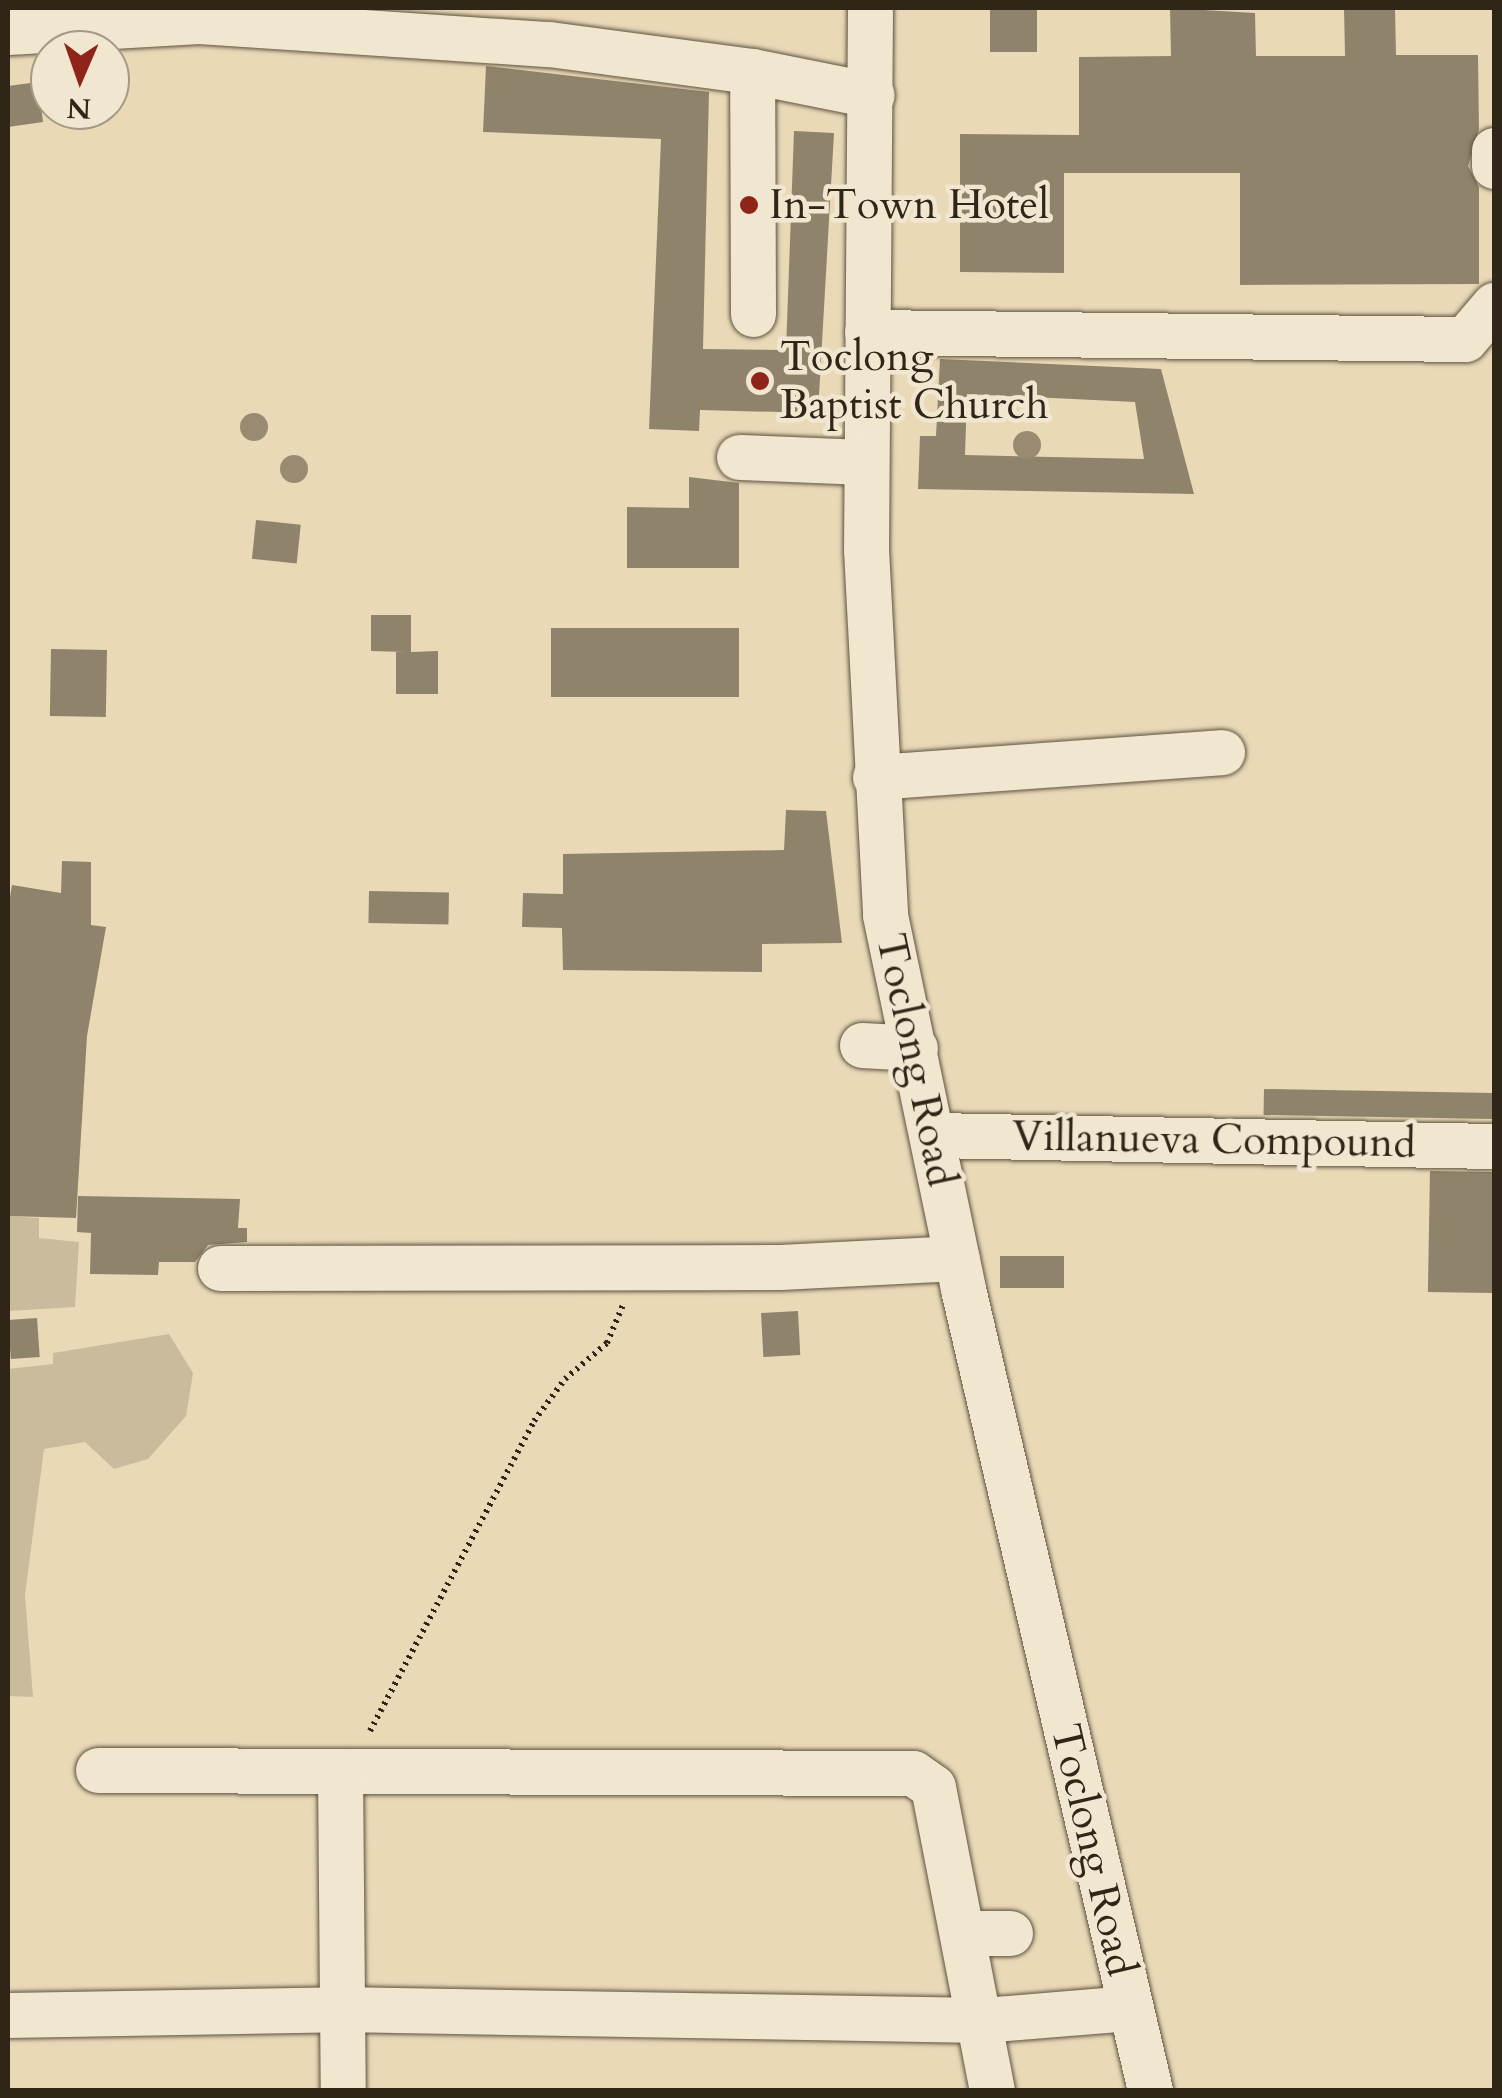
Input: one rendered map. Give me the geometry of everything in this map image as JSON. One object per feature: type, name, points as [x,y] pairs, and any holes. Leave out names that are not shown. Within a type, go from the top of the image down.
[{"type":"street","name":"Toclong Road","points":[[870,8],[866,462],[876,777],[885,915],[957,1258],[1150,2090]]},
{"type":"street","points":[[8,32],[198,22],[549,44],[752,71],[872,95]]},
{"type":"street","points":[[752,71],[753,314]]},
{"type":"street","points":[[1494,150],[1494,166]]},
{"type":"street","points":[[867,332],[1465,339],[1494,305]]},
{"type":"street","points":[[739,457],[866,462]]},
{"type":"street","points":[[876,777],[1222,752]]},
{"type":"street","points":[[862,1045],[915,1048]]},
{"type":"street","name":"Villanueva Compound","points":[[934,1134],[1494,1146]]},
{"type":"street","points":[[220,1268],[664,1268],[957,1258]]},
{"type":"street","points":[[98,1770],[913,1772],[933,1787],[983,2020],[992,2090]]},
{"type":"street","points":[[337,1771],[343,2090]]},
{"type":"street","points":[[962,1933],[1010,1933]]},
{"type":"street","points":[[8,2015],[340,2009],[983,2020],[1130,2008]]},
{"type":"path","points":[[337,1771],[346,1746],[370,1731],[534,1420],[564,1378],[607,1343],[632,1290],[664,1268]]},
{"type":"shaded area","points":[[8,1216],[39,1218],[39,1238],[79,1242],[75,1307],[8,1311]]},
{"type":"shaded area","points":[[169,1334],[193,1373],[186,1416],[148,1459],[114,1469],[85,1442],[44,1449],[25,1595],[33,1697],[8,1696],[8,1369],[53,1364],[53,1353]]},
{"type":"building","points":[[990,8],[1037,8],[1037,52],[990,52]]},
{"type":"building","points":[[1170,8],[1255,13],[1256,56],[1345,56],[1344,8],[1395,8],[1396,55],[1478,55],[1479,129],[1468,166],[1479,187],[1479,284],[1240,285],[1240,173],[1064,173],[1064,273],[960,272],[960,134],[1079,135],[1079,57],[1171,56]]},
{"type":"building","points":[[486,66],[709,92],[703,349],[786,350],[794,131],[834,133],[818,413],[700,410],[699,431],[649,429],[661,139],[483,132]]},
{"type":"building","points":[[30,83],[30,124],[8,127],[8,86]]},
{"type":"building","points":[[940,359],[1161,369],[1194,494],[918,489],[920,436],[936,436]],"holes":[[[967,394],[1135,402],[1144,459],[965,455]]]},
{"type":"building","points":[[689,477],[739,483],[739,568],[627,568],[627,507],[689,508]]},
{"type":"building","points":[[256,520],[301,525],[297,563],[252,559]]},
{"type":"building","points":[[371,615],[411,615],[411,652],[438,651],[438,694],[396,694],[396,652],[405,652],[371,651]]},
{"type":"building","points":[[551,628],[739,628],[739,697],[551,697]]},
{"type":"building","points":[[51,649],[107,650],[106,717],[50,716]]},
{"type":"building","points":[[786,810],[826,811],[842,943],[762,944],[762,972],[563,970],[562,928],[522,927],[523,893],[563,894],[563,854],[784,850]]},
{"type":"building","points":[[62,861],[91,862],[91,925],[106,927],[87,1036],[76,1218],[8,1216],[8,909],[12,885],[61,893]]},
{"type":"building","points":[[369,891],[449,892],[448,924],[368,923]]},
{"type":"building","points":[[1264,1089],[1494,1093],[1494,1119],[1264,1115]]},
{"type":"building","points":[[1430,1171],[1494,1172],[1492,1293],[1428,1292]]},
{"type":"building","points":[[78,1196],[240,1199],[238,1228],[247,1228],[247,1242],[208,1245],[195,1262],[159,1262],[158,1275],[90,1274],[91,1233],[77,1232]]},
{"type":"building","points":[[1000,1256],[1064,1256],[1064,1288],[1000,1288]]},
{"type":"building","points":[[798,1311],[800,1355],[763,1357],[761,1313]]},
{"type":"building","points":[[37,1318],[40,1357],[11,1359],[8,1320]]},
{"type":"place","name":"In-Town Hotel","points":[[749,205]]},
{"type":"place","name":"Toclong Baptist Church","points":[[760,381]]}]
